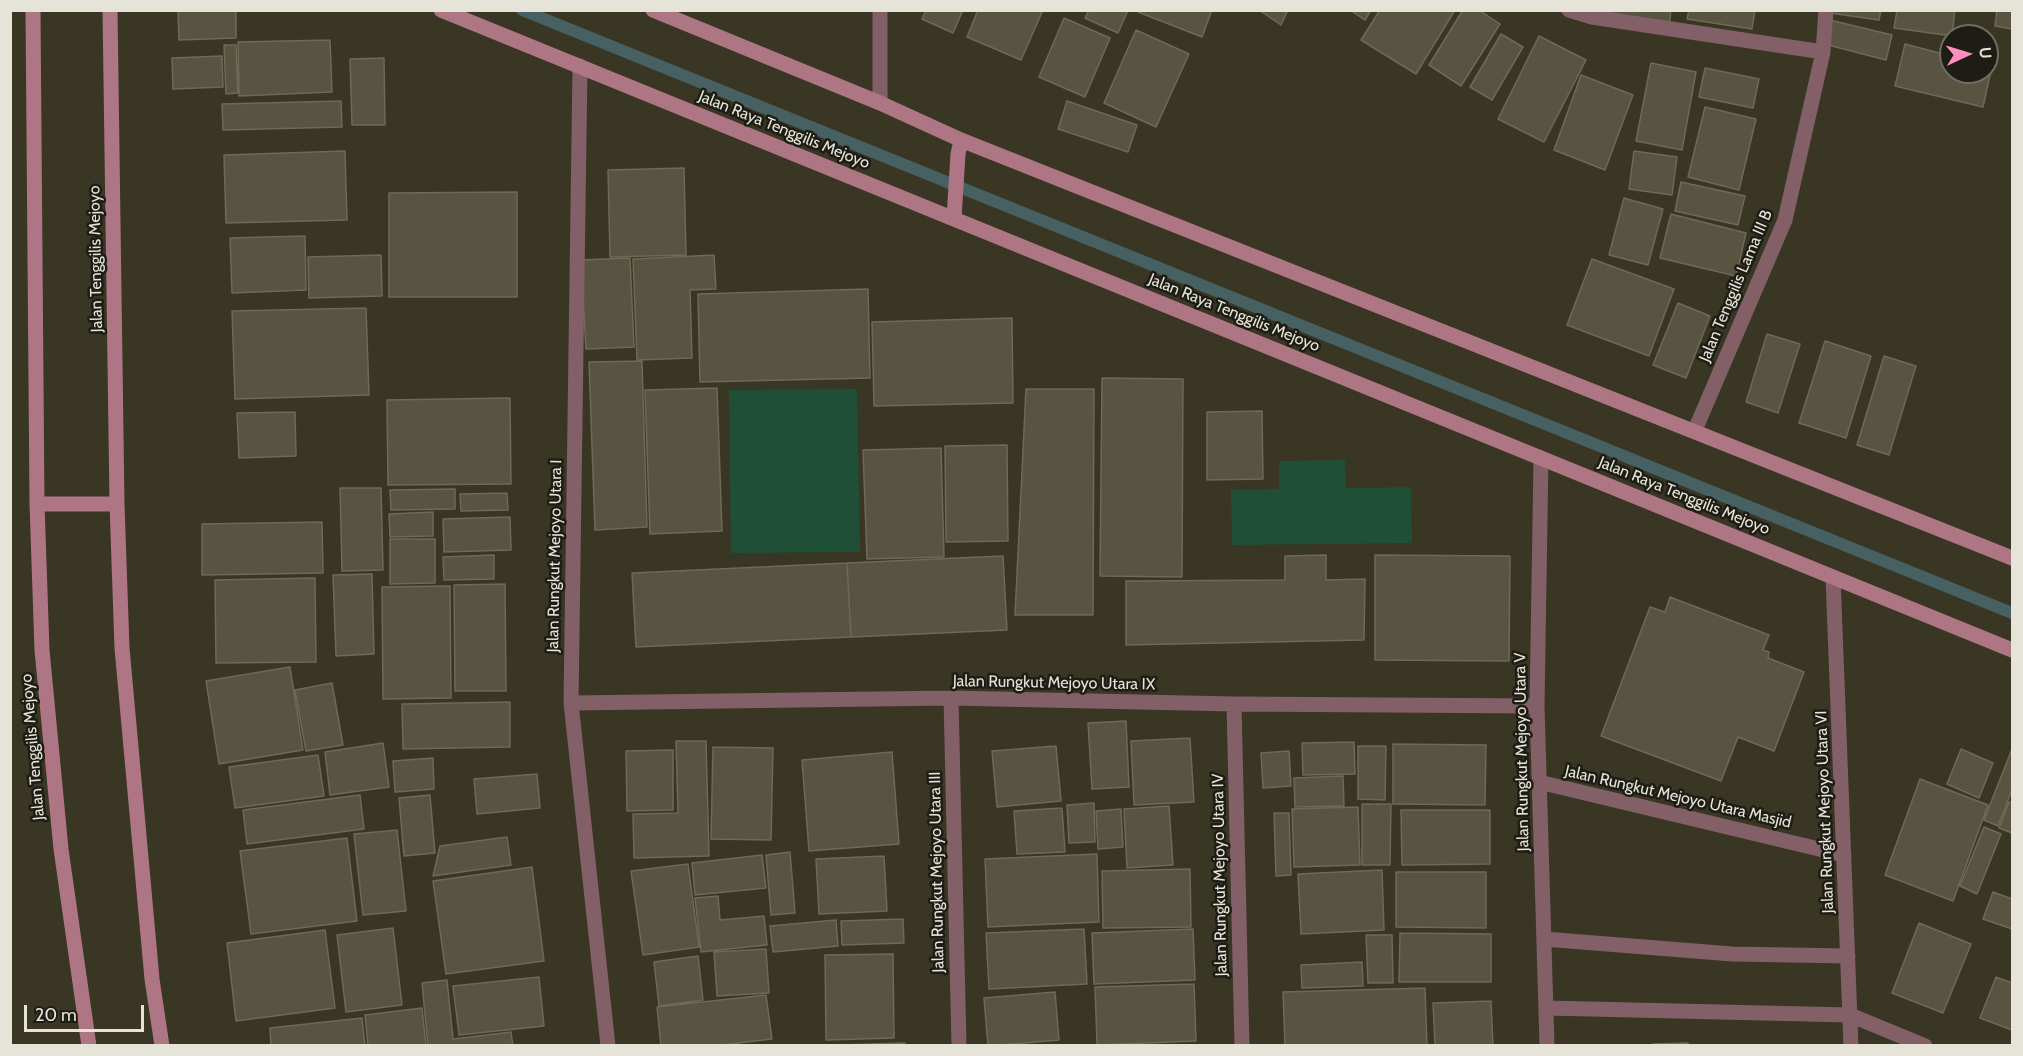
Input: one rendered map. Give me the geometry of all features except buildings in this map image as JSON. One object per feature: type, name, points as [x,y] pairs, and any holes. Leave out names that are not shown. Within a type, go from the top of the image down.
[{"type":"street","name":"Jalan Tenggilis Mejoyo","points":[[33,10],[37,504],[42,650],[60,837],[89,1046]]},
{"type":"street","name":"Jalan Tenggilis Mejoyo","points":[[110,10],[117,504],[122,648],[152,979],[162,1046]]},
{"type":"street","name":"Jalan Raya Tenggilis Mejoyo","points":[[441,10],[954,211],[1541,458],[2013,650]]},
{"type":"street","points":[[653,10],[880,103],[960,147],[1695,430],[2013,558]]},
{"type":"street","points":[[880,10],[880,103]]},
{"type":"street","points":[[1569,10],[1592,17],[1823,52]]},
{"type":"street","name":"Jalan Tenggilis Lama III B","points":[[1695,430],[1785,220],[1823,52],[1826,10]]},
{"type":"street","name":"Jalan Rungkut Mejoyo Utara I","points":[[580,66],[571,703],[608,1046]]},
{"type":"street","points":[[954,211],[960,147]]},
{"type":"street","name":"Jalan Rungkut Mejoyo Utara V","points":[[1541,458],[1537,706],[1547,1046]]},
{"type":"street","points":[[37,504],[117,504]]},
{"type":"street","name":"Jalan Rungkut Mejoyo Utara VI","points":[[1833,577],[1851,1046]]},
{"type":"street","name":"Jalan Rungkut Mejoyo Utara IX","points":[[571,703],[951,698],[1234,704],[1537,706]]},
{"type":"street","name":"Jalan Rungkut Mejoyo Utara III","points":[[951,698],[959,1046]]},
{"type":"street","name":"Jalan Rungkut Mejoyo Utara IV","points":[[1234,704],[1242,1046]]},
{"type":"street","name":"Jalan Rungkut Mejoyo Utara Masjid","points":[[1539,782],[1844,855]]},
{"type":"street","points":[[1544,939],[1732,954],[1848,956]]},
{"type":"street","points":[[1546,1008],[1850,1015],[1925,1046]]},
{"type":"green space","points":[[857,389],[860,552],[731,553],[729,390]]},
{"type":"green space","points":[[1345,460],[1346,488],[1411,487],[1412,543],[1232,545],[1231,490],[1279,489],[1279,461]]},
{"type":"waterway","points":[[522,10],[2012,613]]}]
